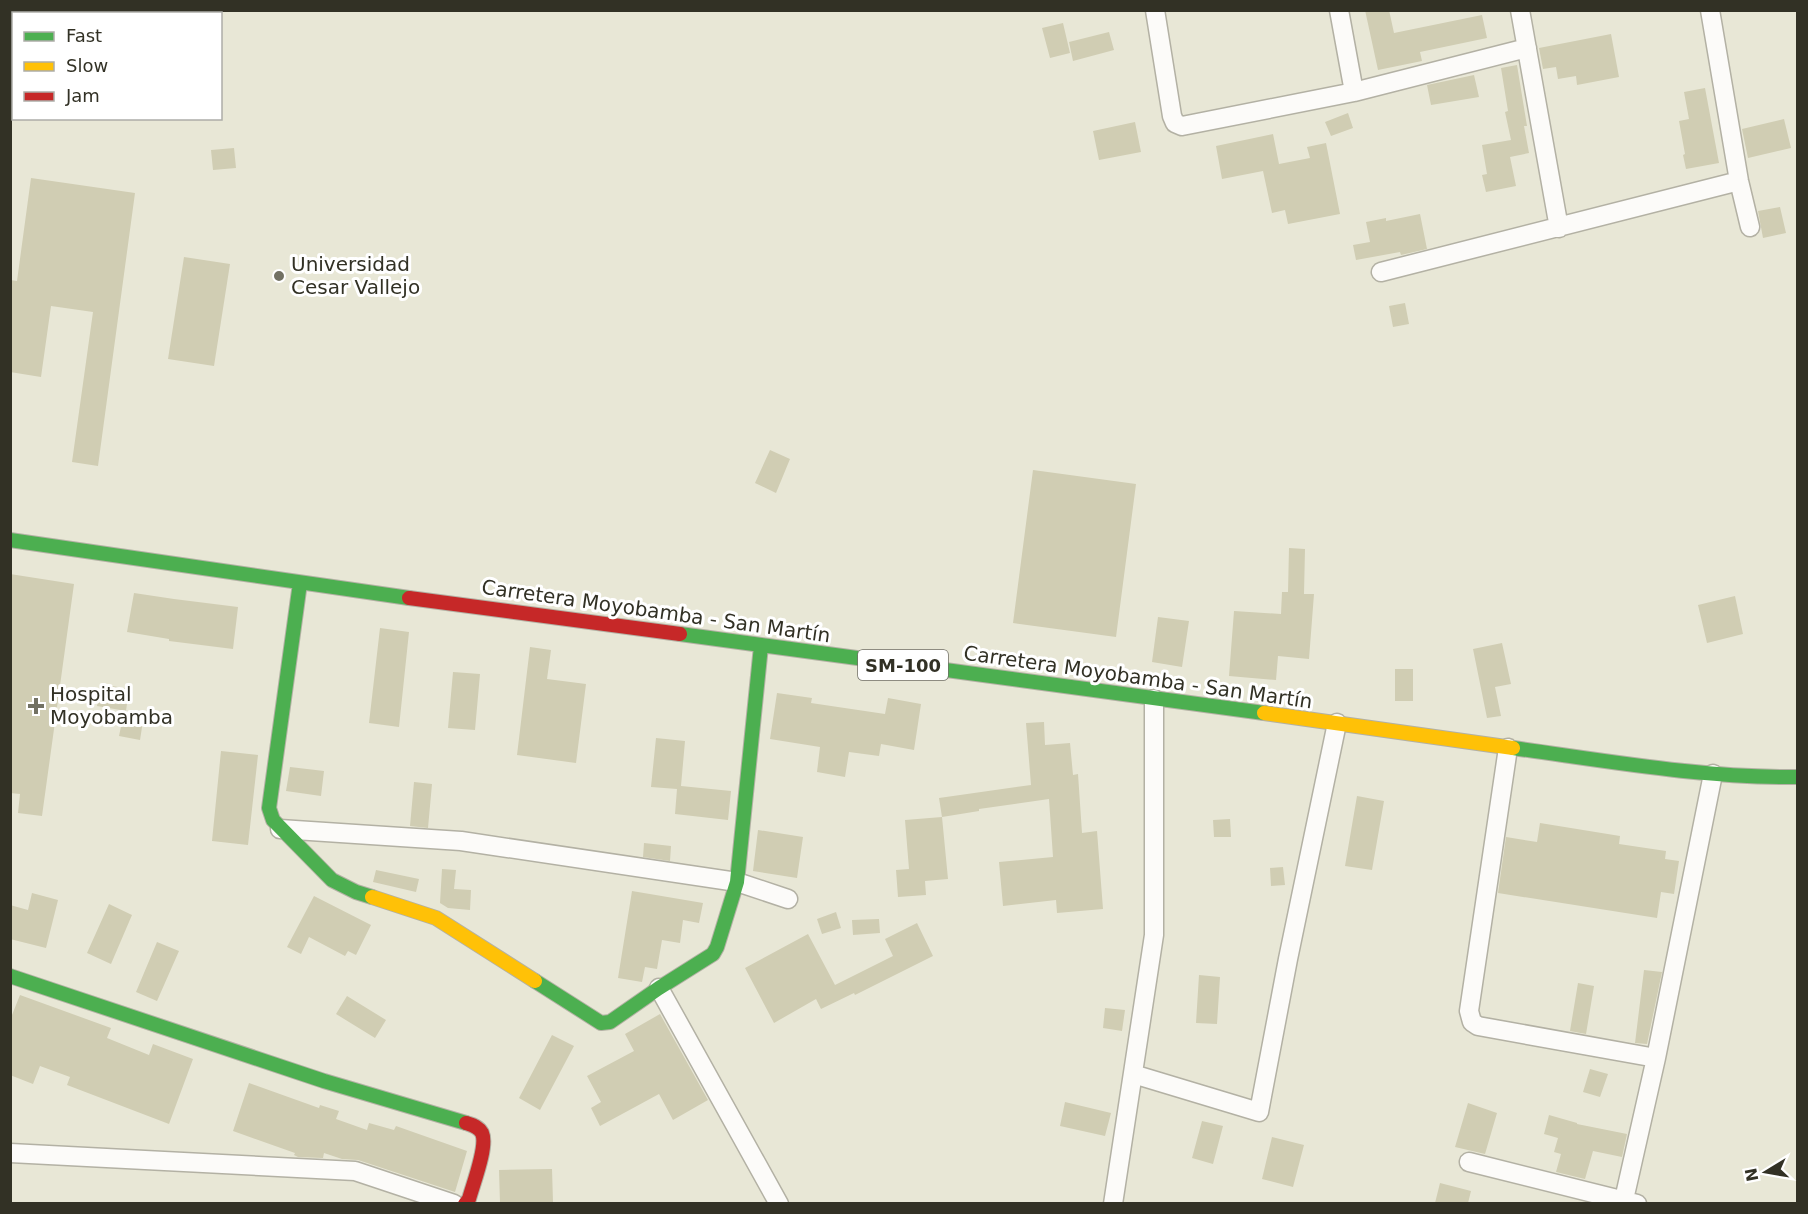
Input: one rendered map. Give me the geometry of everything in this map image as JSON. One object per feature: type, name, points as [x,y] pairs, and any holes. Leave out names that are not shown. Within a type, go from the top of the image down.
[{"type":"main road","name":"Carretera Moyobamba - San Martín","points":[[10,540],[300,583],[1508,748],[1713,774],[1771,778],[1797,777]]},
{"type":"main road","points":[[300,583],[269,808],[273,820],[332,880],[356,892],[436,918],[601,1023],[610,1022],[715,951],[737,882],[761,646]]},
{"type":"main road","points":[[10,976],[324,1082],[476,1126],[482,1133],[484,1144],[469,1198],[465,1203]]},
{"type":"street","points":[[1155,10],[1172,116],[1175,123],[1182,126],[1354,92],[1527,48]]},
{"type":"street","points":[[1339,10],[1354,92]]},
{"type":"street","points":[[1520,10],[1559,228]]},
{"type":"street","points":[[1710,10],[1739,181],[1750,227]]},
{"type":"street","points":[[1381,272],[1739,181]]},
{"type":"street","points":[[1113,1203],[1154,935],[1154,699]]},
{"type":"street","points":[[1133,1074],[1259,1112],[1288,958],[1337,723]]},
{"type":"street","points":[[1508,748],[1469,1011],[1472,1022],[1478,1026],[1656,1058]]},
{"type":"street","points":[[1469,1162],[1628,1202],[1713,774]]},
{"type":"street","points":[[280,829],[461,842],[737,882],[788,899]]},
{"type":"street","points":[[660,988],[779,1203]]},
{"type":"street","points":[[10,1153],[355,1171],[454,1203]]},
{"type":"building","points":[[1365,10],[1389,10],[1394,33],[1482,15],[1487,38],[1420,52],[1422,61],[1378,70]]},
{"type":"building","points":[[1063,23],[1070,53],[1050,58],[1042,28]]},
{"type":"building","points":[[1109,32],[1114,50],[1073,61],[1069,42]]},
{"type":"building","points":[[1611,34],[1619,77],[1577,85],[1576,76],[1558,79],[1556,67],[1543,69],[1539,48]]},
{"type":"building","points":[[1517,65],[1529,153],[1510,157],[1516,186],[1486,192],[1482,175],[1487,174],[1482,145],[1511,140],[1505,112],[1508,111],[1501,68]]},
{"type":"building","points":[[1474,75],[1479,97],[1431,105],[1427,85]]},
{"type":"building","points":[[1705,88],[1719,163],[1686,169],[1679,121],[1689,119],[1684,92]]},
{"type":"building","points":[[1348,113],[1353,128],[1331,136],[1325,122]]},
{"type":"building","points":[[1784,119],[1791,148],[1748,158],[1742,129]]},
{"type":"building","points":[[1135,122],[1141,152],[1099,160],[1093,131]]},
{"type":"building","points":[[1273,134],[1279,164],[1310,158],[1307,147],[1326,143],[1340,214],[1288,224],[1285,210],[1272,213],[1263,171],[1222,179],[1216,146]]},
{"type":"building","points":[[234,148],[236,168],[213,170],[211,150]]},
{"type":"building","points":[[31,178],[135,193],[98,466],[72,462],[93,312],[51,306],[41,377],[10,372],[10,280],[17,281]]},
{"type":"building","points":[[1780,207],[1786,233],[1763,238],[1758,211]]},
{"type":"building","points":[[1420,214],[1427,249],[1401,255],[1400,252],[1356,260],[1353,245],[1370,242],[1366,222],[1386,218],[1386,221]]},
{"type":"building","points":[[184,257],[230,264],[214,366],[168,359]]},
{"type":"building","points":[[1405,303],[1409,324],[1393,327],[1389,306]]},
{"type":"building","points":[[770,450],[790,459],[776,493],[755,483]]},
{"type":"building","points":[[1033,470],[1136,484],[1116,637],[1013,623]]},
{"type":"building","points":[[1289,548],[1305,549],[1304,594],[1314,594],[1309,659],[1278,656],[1276,680],[1229,676],[1234,611],[1281,614],[1282,592],[1288,592]]},
{"type":"building","name":"Hospital Moyobamba","points":[[10,574],[74,584],[42,816],[18,813],[20,794],[10,793]]},
{"type":"building","points":[[134,593],[238,607],[233,649],[169,641],[169,639],[127,632]]},
{"type":"building","points":[[1735,596],[1743,634],[1707,643],[1698,605]]},
{"type":"building","points":[[1158,617],[1189,621],[1182,667],[1152,662]]},
{"type":"building","points":[[380,628],[409,632],[399,727],[369,723]]},
{"type":"building","points":[[1502,643],[1511,684],[1495,687],[1501,716],[1487,718],[1473,649]]},
{"type":"building","points":[[530,647],[551,650],[547,679],[586,684],[576,763],[517,755]]},
{"type":"building","points":[[1395,669],[1413,669],[1413,701],[1395,701]]},
{"type":"building","points":[[453,672],[480,674],[475,730],[448,728]]},
{"type":"building","points":[[101,684],[129,689],[126,711],[97,706]]},
{"type":"building","points":[[777,693],[812,698],[811,703],[885,714],[888,698],[921,704],[914,750],[881,744],[879,756],[849,752],[845,777],[817,772],[820,747],[770,739]]},
{"type":"building","points":[[123,717],[143,721],[140,740],[119,736]]},
{"type":"building","points":[[1044,722],[1045,745],[1070,743],[1073,775],[1078,774],[1082,833],[1097,831],[1103,909],[1057,913],[1056,900],[1003,906],[999,862],[1053,857],[1049,799],[942,817],[939,798],[1031,785],[1026,723]]},
{"type":"building","points":[[656,738],[685,741],[681,786],[731,791],[728,820],[675,814],[677,789],[651,787]]},
{"type":"building","points":[[221,751],[258,755],[248,845],[212,841]]},
{"type":"building","points":[[290,767],[324,771],[321,796],[286,791]]},
{"type":"building","points":[[414,782],[432,784],[428,828],[410,826]]},
{"type":"building","points":[[1357,796],[1384,801],[1372,870],[1345,866]]},
{"type":"building","points":[[942,817],[948,879],[925,881],[926,895],[898,897],[896,870],[909,869],[905,820]]},
{"type":"building","points":[[1230,819],[1231,837],[1214,837],[1213,820]]},
{"type":"building","points":[[1540,823],[1620,836],[1619,844],[1666,851],[1665,859],[1679,861],[1674,894],[1661,892],[1657,918],[1498,893],[1506,837],[1537,842]]},
{"type":"building","points":[[758,830],[803,837],[797,878],[753,871]]},
{"type":"building","points":[[644,843],[671,846],[670,861],[643,857]]},
{"type":"building","points":[[1283,867],[1285,885],[1271,886],[1270,868]]},
{"type":"building","points":[[442,869],[456,870],[454,889],[471,890],[470,910],[448,908],[440,903]]},
{"type":"building","points":[[376,870],[419,879],[416,892],[373,882]]},
{"type":"building","points":[[632,891],[703,903],[699,923],[683,920],[680,943],[662,940],[657,969],[645,967],[642,982],[618,978]]},
{"type":"building","points":[[32,893],[58,900],[46,948],[10,939],[10,905],[28,910]]},
{"type":"building","points":[[314,896],[371,925],[356,955],[348,951],[345,956],[309,937],[301,954],[287,947]]},
{"type":"building","points":[[109,904],[132,915],[111,964],[87,953]]},
{"type":"building","points":[[836,912],[841,928],[822,934],[817,919]]},
{"type":"building","points":[[879,919],[880,933],[853,935],[852,920]]},
{"type":"building","points":[[917,923],[933,956],[855,995],[854,993],[821,1009],[816,999],[774,1023],[745,968],[808,934],[835,985],[893,956],[885,939]]},
{"type":"building","points":[[157,942],[179,951],[157,1001],[136,992]]},
{"type":"building","points":[[1644,970],[1662,972],[1647,1044],[1635,1043]]},
{"type":"building","points":[[1199,975],[1220,977],[1217,1024],[1196,1023]]},
{"type":"building","points":[[1578,983],[1594,986],[1586,1034],[1570,1031]]},
{"type":"building","points":[[20,995],[111,1028],[107,1038],[149,1055],[153,1044],[193,1059],[169,1124],[67,1085],[70,1077],[40,1066],[33,1084],[10,1075],[10,1020]]},
{"type":"building","points":[[347,996],[386,1020],[375,1038],[336,1014]]},
{"type":"building","points":[[1105,1008],[1125,1010],[1122,1031],[1103,1028]]},
{"type":"building","points":[[660,1014],[708,1100],[673,1120],[659,1094],[600,1126],[591,1108],[601,1102],[587,1076],[634,1051],[625,1034]]},
{"type":"building","points":[[552,1035],[574,1046],[540,1110],[519,1098]]},
{"type":"building","points":[[1590,1069],[1608,1074],[1600,1097],[1583,1092]]},
{"type":"building","points":[[249,1083],[319,1108],[320,1105],[339,1111],[336,1119],[367,1130],[369,1123],[394,1130],[396,1126],[467,1151],[455,1192],[358,1160],[342,1159],[324,1153],[323,1158],[298,1157],[294,1155],[295,1153],[233,1131]]},
{"type":"building","points":[[1065,1102],[1111,1113],[1105,1136],[1060,1126]]},
{"type":"building","points":[[1468,1103],[1497,1113],[1485,1154],[1455,1147]]},
{"type":"building","points":[[1549,1115],[1577,1124],[1627,1134],[1622,1157],[1593,1151],[1585,1179],[1556,1172],[1561,1154],[1554,1152],[1558,1138],[1544,1134]]},
{"type":"building","points":[[1202,1121],[1223,1126],[1213,1164],[1192,1158]]},
{"type":"building","points":[[1272,1137],[1304,1145],[1293,1187],[1262,1179]]},
{"type":"building","points":[[552,1169],[553,1202],[500,1203],[499,1170]]},
{"type":"building","points":[[1440,1183],[1471,1191],[1468,1203],[1435,1203]]},
{"type":"traffic: fast","points":[[10,540],[409,598]]},
{"type":"traffic: fast","points":[[300,583],[269,808],[273,820],[332,880],[372,897]]},
{"type":"traffic: fast","points":[[680,634],[1264,713]]},
{"type":"traffic: fast","points":[[535,981],[601,1023],[610,1022],[713,954],[737,882],[761,646]]},
{"type":"traffic: fast","points":[[1513,748],[1691,772],[1798,777]]},
{"type":"traffic: fast","points":[[10,976],[324,1081],[466,1123]]},
{"type":"traffic: slow","points":[[1264,713],[1513,748]]},
{"type":"traffic: slow","points":[[372,897],[436,918],[535,981]]},
{"type":"traffic: jam","points":[[409,598],[680,634]]},
{"type":"traffic: jam","points":[[465,1204],[469,1199],[483,1147],[482,1133],[475,1126],[466,1123]]},
{"type":"place","name":"Universidad Cesar Vallejo","points":[[279,276]]},
{"type":"place","name":"Hospital Moyobamba","points":[[36,706]]}]
